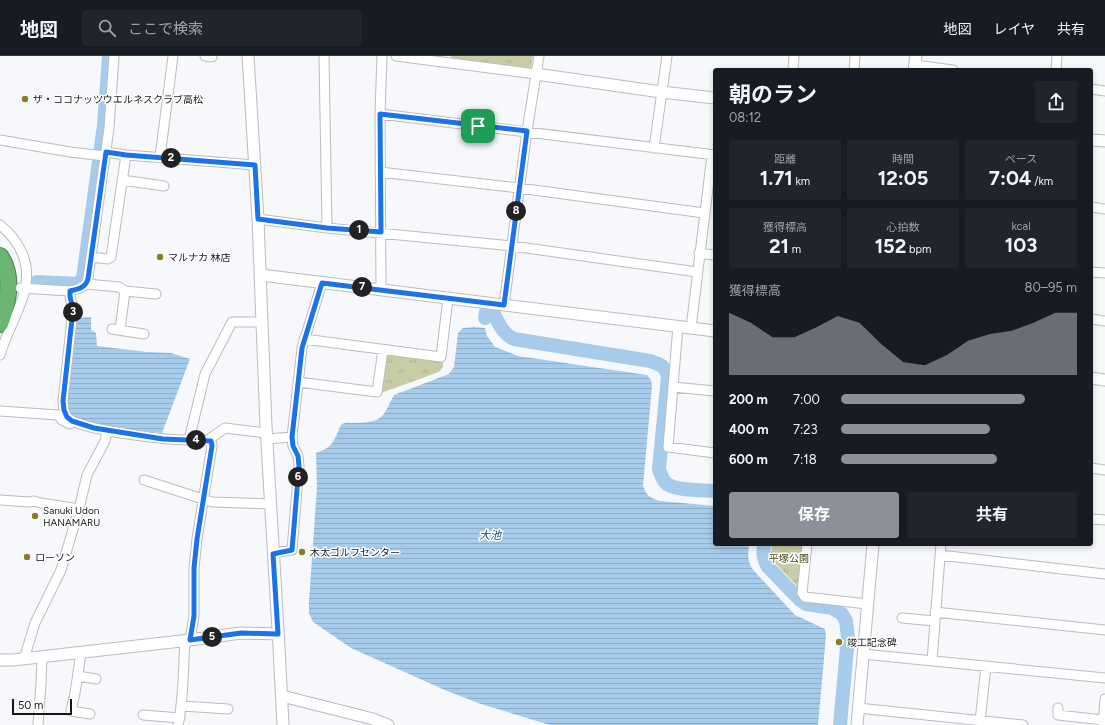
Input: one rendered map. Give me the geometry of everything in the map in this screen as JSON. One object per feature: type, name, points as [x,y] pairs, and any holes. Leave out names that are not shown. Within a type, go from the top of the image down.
[{"type":"highway","points":[[0,256],[6,270],[8,280],[6,300],[0,324]]},
{"type":"street","points":[[86,284],[92,257],[103,154],[109,128],[114,56]]},
{"type":"street","points":[[160,157],[173,56]]},
{"type":"street","points":[[248,56],[261,275],[267,436],[282,696],[282,725]]},
{"type":"street","points":[[324,56],[327,228]]},
{"type":"street","points":[[381,290],[380,114],[382,56]]},
{"type":"street","points":[[396,56],[713,98]]},
{"type":"street","points":[[504,305],[527,131],[539,56]]},
{"type":"street","points":[[654,148],[667,56]]},
{"type":"street","points":[[793,68],[794,56]]},
{"type":"street","points":[[854,68],[855,56]]},
{"type":"street","points":[[1056,68],[1057,56]]},
{"type":"street","points":[[915,64],[940,68]]},
{"type":"street","points":[[1093,89],[1105,91]]},
{"type":"street","points":[[380,114],[713,155],[704,213],[691,328]]},
{"type":"street","points":[[0,140],[70,152],[160,157],[255,165]]},
{"type":"street","points":[[1093,140],[1105,141]]},
{"type":"street","points":[[92,257],[108,259],[111,257],[126,155]]},
{"type":"street","points":[[380,172],[519,188],[704,213]]},
{"type":"street","points":[[122,180],[164,186]]},
{"type":"street","points":[[1093,207],[1105,209]]},
{"type":"street","points":[[258,219],[327,228],[381,232],[512,246],[697,272]]},
{"type":"street","points":[[0,225],[7,230],[17,243],[24,258],[27,279],[23,288],[21,304],[0,355]]},
{"type":"street","points":[[699,253],[713,255]]},
{"type":"street","points":[[1093,272],[1105,272]]},
{"type":"street","points":[[261,275],[713,331]]},
{"type":"street","points":[[273,554],[292,550],[299,466],[298,456],[293,446],[292,437],[298,382],[304,339],[322,283]]},
{"type":"street","points":[[23,288],[70,291],[78,289],[86,284],[119,287],[124,291],[156,294]]},
{"type":"street","points":[[70,291],[73,310],[63,401],[64,410],[67,417],[72,421],[107,431],[163,439],[208,440],[225,428],[267,436],[292,437]]},
{"type":"street","points":[[124,291],[116,330],[144,334]]},
{"type":"street","points":[[304,339],[441,357],[448,298]]},
{"type":"street","points":[[1093,319],[1105,321]]},
{"type":"street","points":[[190,440],[205,374],[232,322],[262,322]]},
{"type":"street","points":[[678,326],[668,447],[713,453]]},
{"type":"street","points":[[298,382],[377,392],[383,350]]},
{"type":"street","points":[[1093,378],[1105,380]]},
{"type":"street","points":[[673,387],[713,391]]},
{"type":"street","points":[[0,410],[58,415],[62,420],[76,426],[94,428]]},
{"type":"street","points":[[24,659],[34,623],[61,570],[79,509],[87,475],[105,441],[107,431]]},
{"type":"street","points":[[143,715],[179,723],[183,699],[182,676],[194,616],[195,561],[199,525],[212,446],[211,441],[208,440]]},
{"type":"street","points":[[1093,468],[1105,470]]},
{"type":"street","points":[[144,480],[204,500],[221,503],[271,504]]},
{"type":"street","points":[[0,500],[34,501],[79,509]]},
{"type":"street","points":[[1093,519],[1105,520]]},
{"type":"street","points":[[807,546],[802,593],[805,597],[868,604]]},
{"type":"street","points":[[857,725],[873,546]]},
{"type":"street","points":[[932,661],[941,546]]},
{"type":"street","points":[[940,555],[1105,574]]},
{"type":"street","points":[[902,618],[935,617],[1105,630]]},
{"type":"street","points":[[0,660],[24,659],[188,641],[241,633],[278,634]]},
{"type":"street","points":[[80,653],[78,676],[71,711],[90,714]]},
{"type":"street","points":[[863,654],[1105,678]]},
{"type":"street","points":[[38,725],[42,657]]},
{"type":"street","points":[[980,721],[986,666]]},
{"type":"street","points":[[78,676],[96,679]]},
{"type":"street","points":[[282,696],[373,719],[388,725]]},
{"type":"street","points":[[1058,708],[1058,715],[1103,722],[1105,699]]},
{"type":"street","points":[[182,706],[228,710]]},
{"type":"street","points":[[858,708],[1023,725]]},
{"type":"green space","points":[[451,56],[533,56],[531,69],[451,59]]},
{"type":"green space","points":[[388,354],[443,361],[443,367],[439,372],[381,393],[385,357]]},
{"type":"green space","name":"平塚公園","points":[[772,546],[805,546],[801,590],[774,562],[771,553]]},
{"type":"water","points":[[91,317],[91,330],[96,333],[97,346],[147,352],[171,353],[190,359],[162,433],[127,430],[101,425],[88,422],[69,414],[67,399],[76,318]]},
{"type":"water","name":"大池","points":[[463,328],[485,328],[487,336],[495,347],[518,356],[647,375],[651,380],[652,386],[643,485],[646,492],[651,498],[660,501],[713,506],[713,546],[749,546],[749,561],[754,571],[795,615],[825,629],[826,636],[818,725],[550,725],[481,704],[447,691],[351,648],[313,622],[309,613],[309,601],[317,487],[316,453],[330,446],[342,424],[371,422],[376,420],[384,414],[394,395],[449,374],[454,367],[458,333]]},
{"type":"waterway","points":[[37,282],[78,284],[83,278],[104,125],[109,56]]},
{"type":"waterway","points":[[485,318],[486,312],[494,314],[504,332],[514,339],[650,361],[665,369],[668,376],[659,469],[662,477],[667,484],[677,488],[713,491]]},
{"type":"waterway","points":[[764,546],[764,556],[768,567],[800,600],[806,604],[832,608],[842,614],[846,621],[848,637],[840,725]]},
{"type":"place","name":"ザ・ココナッツウエルネスクラブ高松","points":[[25,99]]},
{"type":"place","name":"マルナカ 林店","points":[[160,257]]},
{"type":"place","name":"Sanuki Udon HANAMARU","points":[[35,516]]},
{"type":"place","name":"木太ゴルフセンター","points":[[302,552]]},
{"type":"place","name":"ローソン","points":[[27,557]]},
{"type":"place","name":"竣工記念碑","points":[[839,642]]},
{"type":"route","points":[[380,114],[478,126],[527,131],[504,305],[322,283],[302,348],[292,437],[293,446],[298,456],[299,466],[292,550],[273,554],[278,634],[241,633],[190,640],[194,616],[194,568],[197,539],[212,446],[211,441],[163,439],[107,431],[72,421],[67,417],[64,410],[63,401],[73,310],[70,291],[84,287],[88,279],[106,152],[126,155],[255,165],[258,219],[327,228],[381,232],[380,114]]}]
